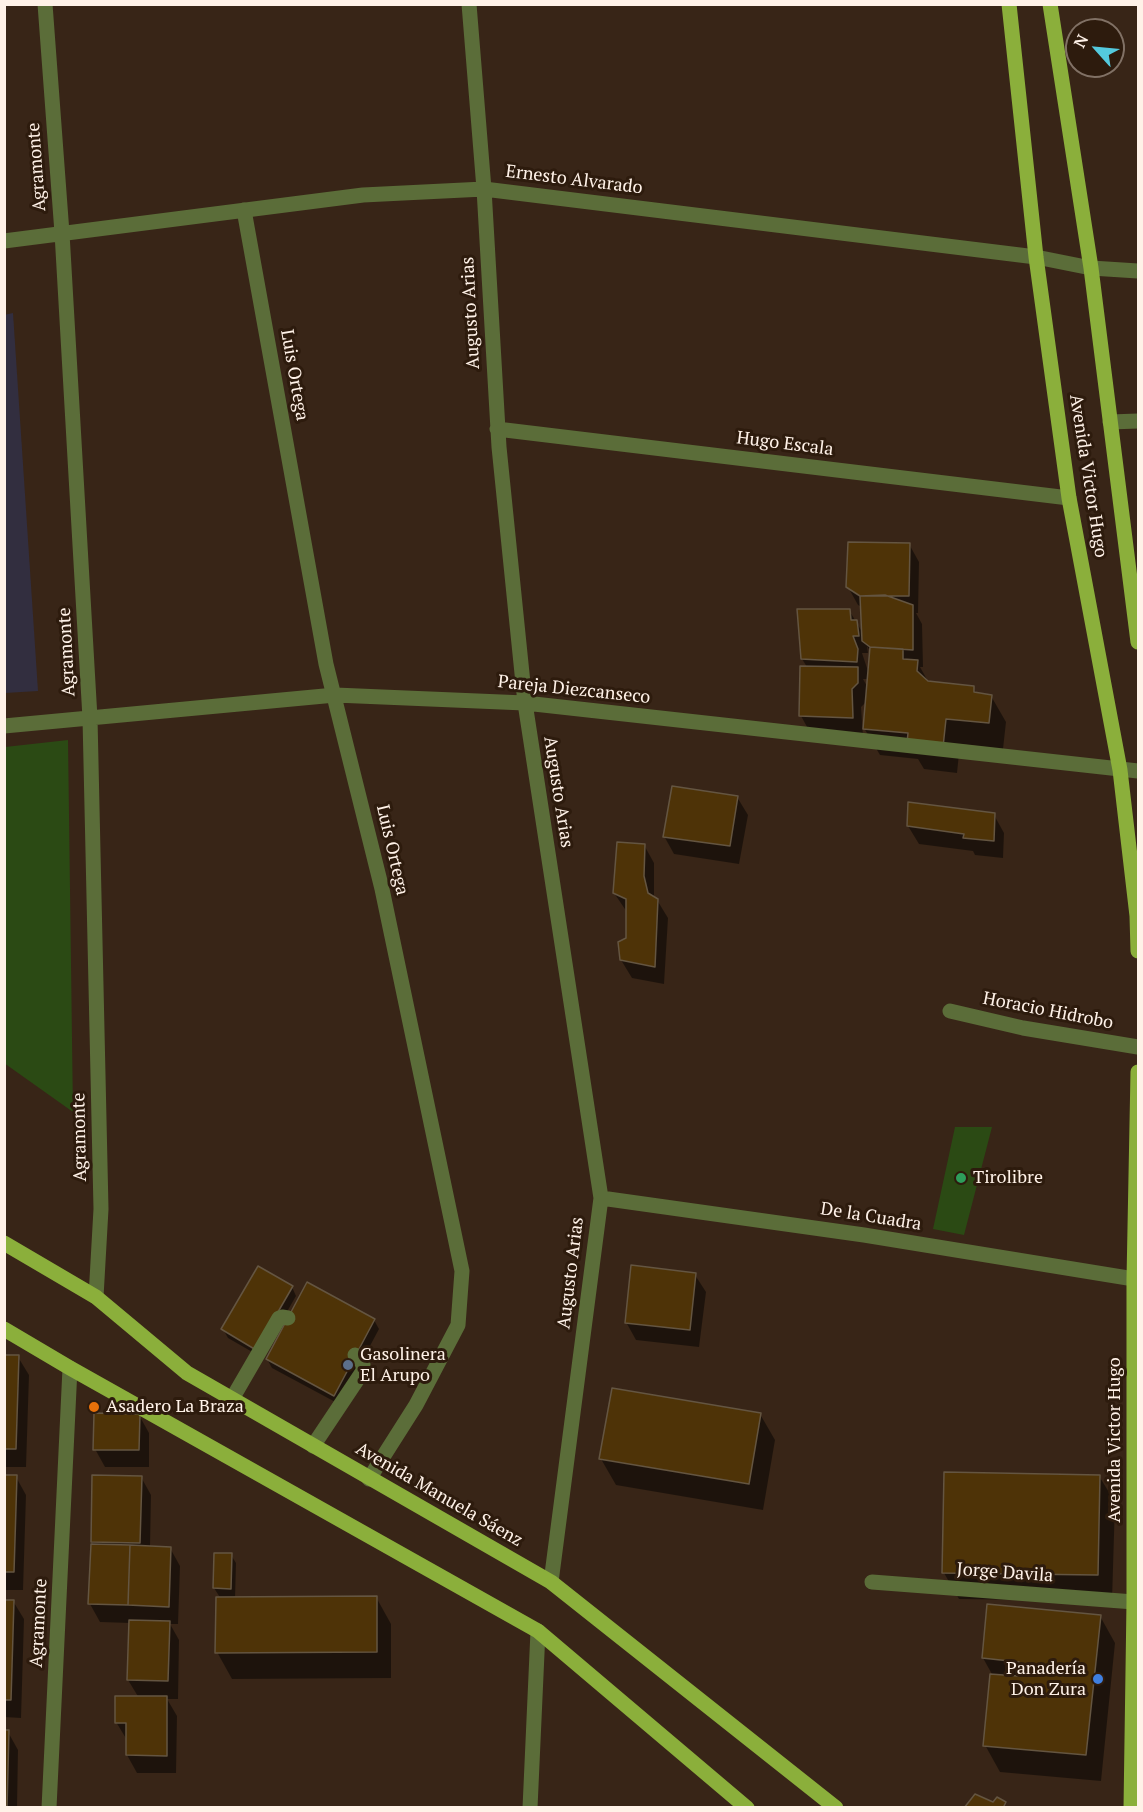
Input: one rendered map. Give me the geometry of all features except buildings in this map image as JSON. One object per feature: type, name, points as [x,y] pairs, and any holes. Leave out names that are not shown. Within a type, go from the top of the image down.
[{"type":"main road","name":"Avenida Victor Hugo","points":[[1009,4],[1036,257],[1069,498],[1120,770],[1137,916],[1138,951]]},
{"type":"main road","name":"Avenida Victor Hugo","points":[[1050,4],[1091,268],[1138,642]]},
{"type":"main road","name":"Avenida Victor Hugo","points":[[1131,1808],[1136,1652],[1134,1279],[1138,1072]]},
{"type":"main road","name":"Avenida Manuela Sáenz","points":[[4,1243],[96,1298],[187,1373],[551,1582],[836,1808]]},
{"type":"main road","points":[[4,1329],[538,1631],[747,1808]]},
{"type":"street","name":"Agramonte","points":[[45,4],[62,233],[90,718],[101,1209],[96,1298]]},
{"type":"street","name":"Augusto Arias","points":[[469,4],[483,189],[497,429],[525,703],[601,1198],[551,1582]]},
{"type":"street","name":"Ernesto Alvarado","points":[[4,241],[363,195],[483,189],[1036,257],[1091,268],[1138,271]]},
{"type":"street","name":"Luis Ortega","points":[[244,210],[326,664],[382,889],[462,1271],[458,1325],[417,1404],[369,1479]]},
{"type":"street","points":[[1110,422],[1138,421]]},
{"type":"street","name":"Hugo Escala","points":[[497,429],[1069,498]]},
{"type":"street","name":"Pareja Diezcanseco","points":[[4,726],[335,695],[525,703],[1138,771]]},
{"type":"street","name":"Horacio Hidrobo","points":[[950,1011],[1023,1028],[1138,1047]]},
{"type":"street","name":"De la Cuadra","points":[[601,1198],[864,1235],[1134,1279]]},
{"type":"street","points":[[232,1399],[279,1318],[288,1318]]},
{"type":"street","points":[[313,1446],[363,1371],[363,1364],[356,1355]]},
{"type":"street","name":"Agramonte","points":[[49,1808],[70,1368]]},
{"type":"street","name":"Jorge Davila","points":[[872,1582],[1134,1602]]},
{"type":"street","points":[[530,1808],[538,1631]]},
{"type":"shaded area","points":[[13,313],[38,691],[5,693],[4,315]]},
{"type":"green space","points":[[68,740],[73,1112],[4,1063],[5,747]]},
{"type":"green space","name":"Tirolibre","points":[[955,1127],[992,1127],[964,1235],[933,1229]]},
{"type":"place","name":"Tirolibre","points":[[961,1178]]},
{"type":"place","name":"Gasolinera El Arupo","points":[[348,1365]]},
{"type":"place","name":"Asadero La Braza","points":[[94,1407]]},
{"type":"place","name":"Panadería Don Zura","points":[[1098,1679]]}]
